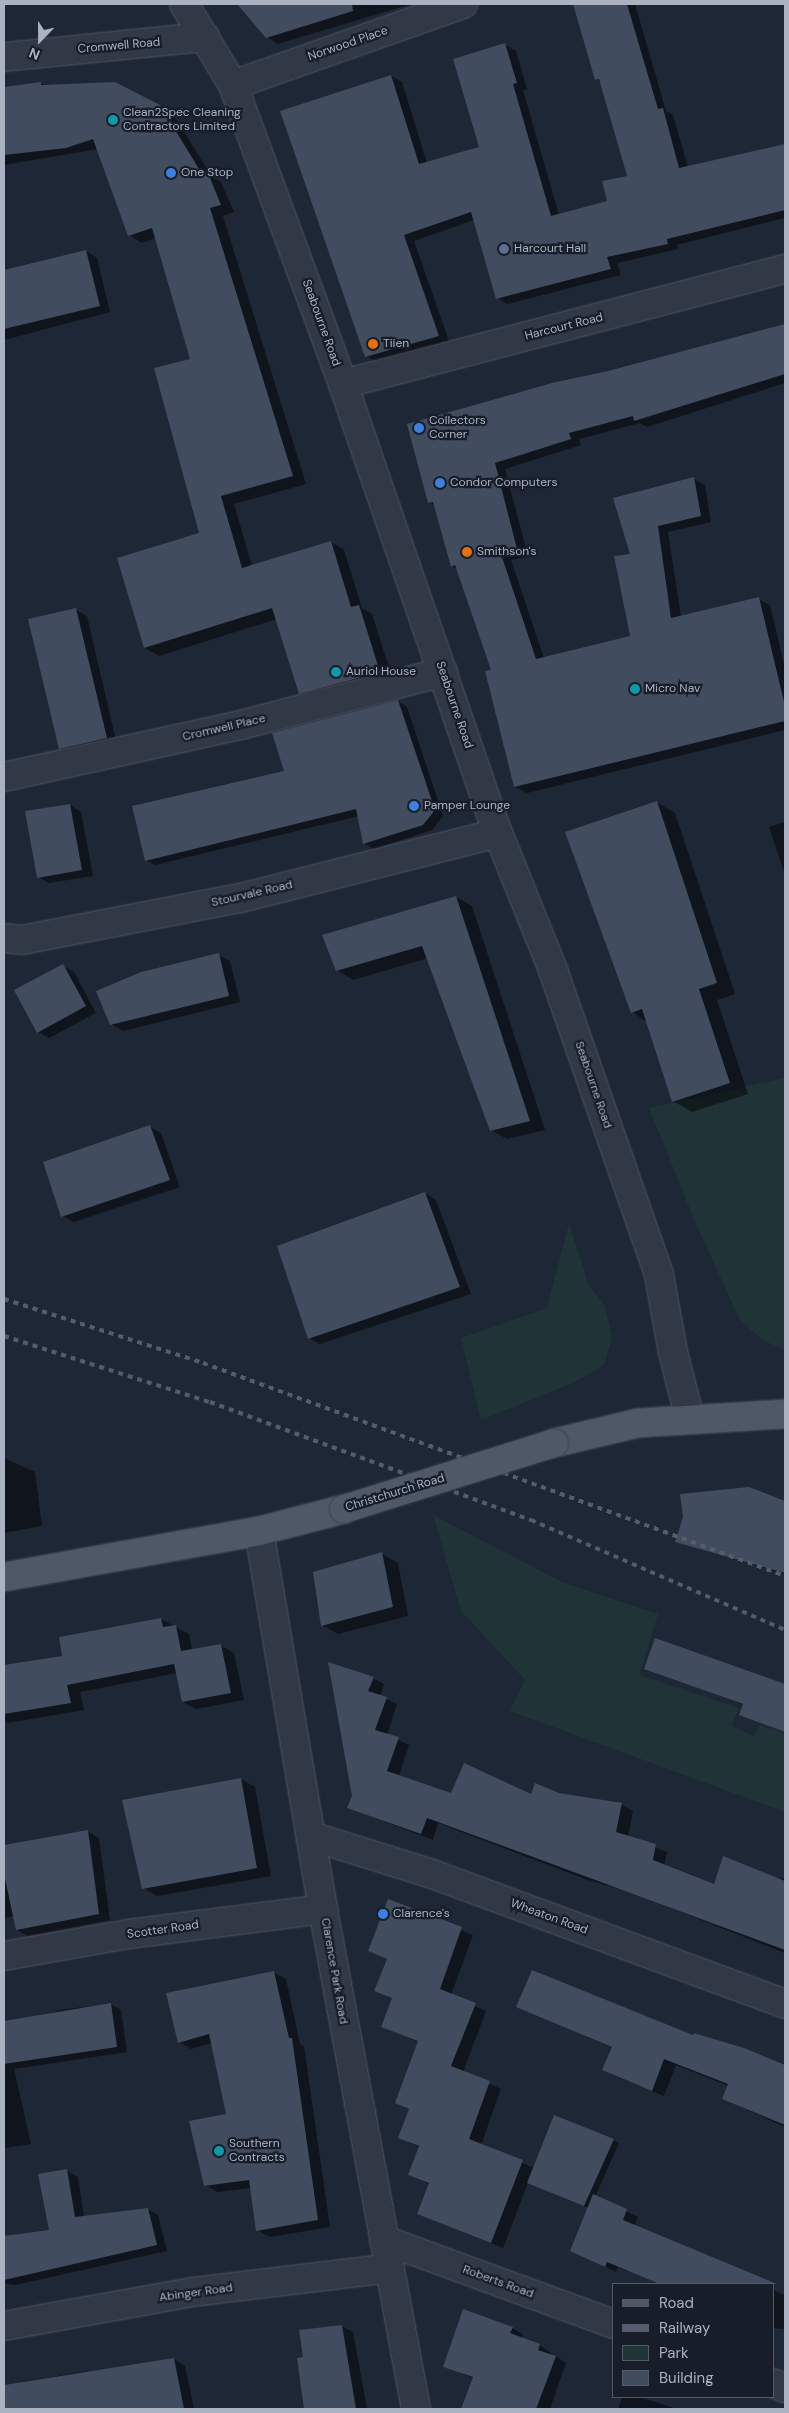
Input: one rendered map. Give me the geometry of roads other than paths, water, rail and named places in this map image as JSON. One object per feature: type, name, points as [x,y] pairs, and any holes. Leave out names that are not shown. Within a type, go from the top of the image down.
[{"type":"main road","name":"Christchurch Road","points":[[4,1577],[258,1531],[344,1509],[554,1443],[638,1423],[785,1414]]},
{"type":"street","name":"Seabourne Road","points":[[184,4],[233,85],[343,384],[498,833],[553,970],[659,1275],[673,1352],[690,1419]]},
{"type":"street","name":"Norwood Place","points":[[233,85],[463,4]]},
{"type":"street","name":"Cromwell Road","points":[[4,57],[204,37]]},
{"type":"street","name":"Harcourt Road","points":[[343,384],[785,270]]},
{"type":"street","name":"Cromwell Place","points":[[4,776],[240,725],[443,672]]},
{"type":"street","name":"Stourvale Road","points":[[4,938],[22,940],[242,898],[498,833]]},
{"type":"street","name":"Clarence Park Road","points":[[258,1531],[323,1909],[416,2409]]},
{"type":"street","name":"Wheaton Road","points":[[311,1836],[432,1874],[785,2004]]},
{"type":"street","name":"Scotter Road","points":[[4,1956],[129,1934],[323,1909]]},
{"type":"street","name":"Roberts Road","points":[[384,2240],[612,2324]]},
{"type":"street","name":"Abinger Road","points":[[4,2326],[193,2292],[390,2268]]},
{"type":"railway","points":[[4,1299],[203,1363],[785,1576]]},
{"type":"railway","points":[[4,1336],[210,1402],[531,1520],[785,1630]]},
{"type":"place","name":"Clean2Spec Cleaning Contractors Limited","points":[[113,120]]},
{"type":"place","name":"One Stop","points":[[171,173]]},
{"type":"place","name":"Harcourt Hall","points":[[504,249]]},
{"type":"place","name":"Tiien","points":[[373,344]]},
{"type":"place","name":"Collectors Corner","points":[[419,428]]},
{"type":"place","name":"Condor Computers","points":[[440,483]]},
{"type":"place","name":"Smithson's","points":[[467,552]]},
{"type":"place","name":"Auriol House","points":[[336,672]]},
{"type":"place","name":"Micro Nav","points":[[635,689]]},
{"type":"place","name":"Pamper Lounge","points":[[414,806]]},
{"type":"place","name":"Clarence's","points":[[383,1914]]},
{"type":"place","name":"Southern Contracts","points":[[219,2151]]}]
